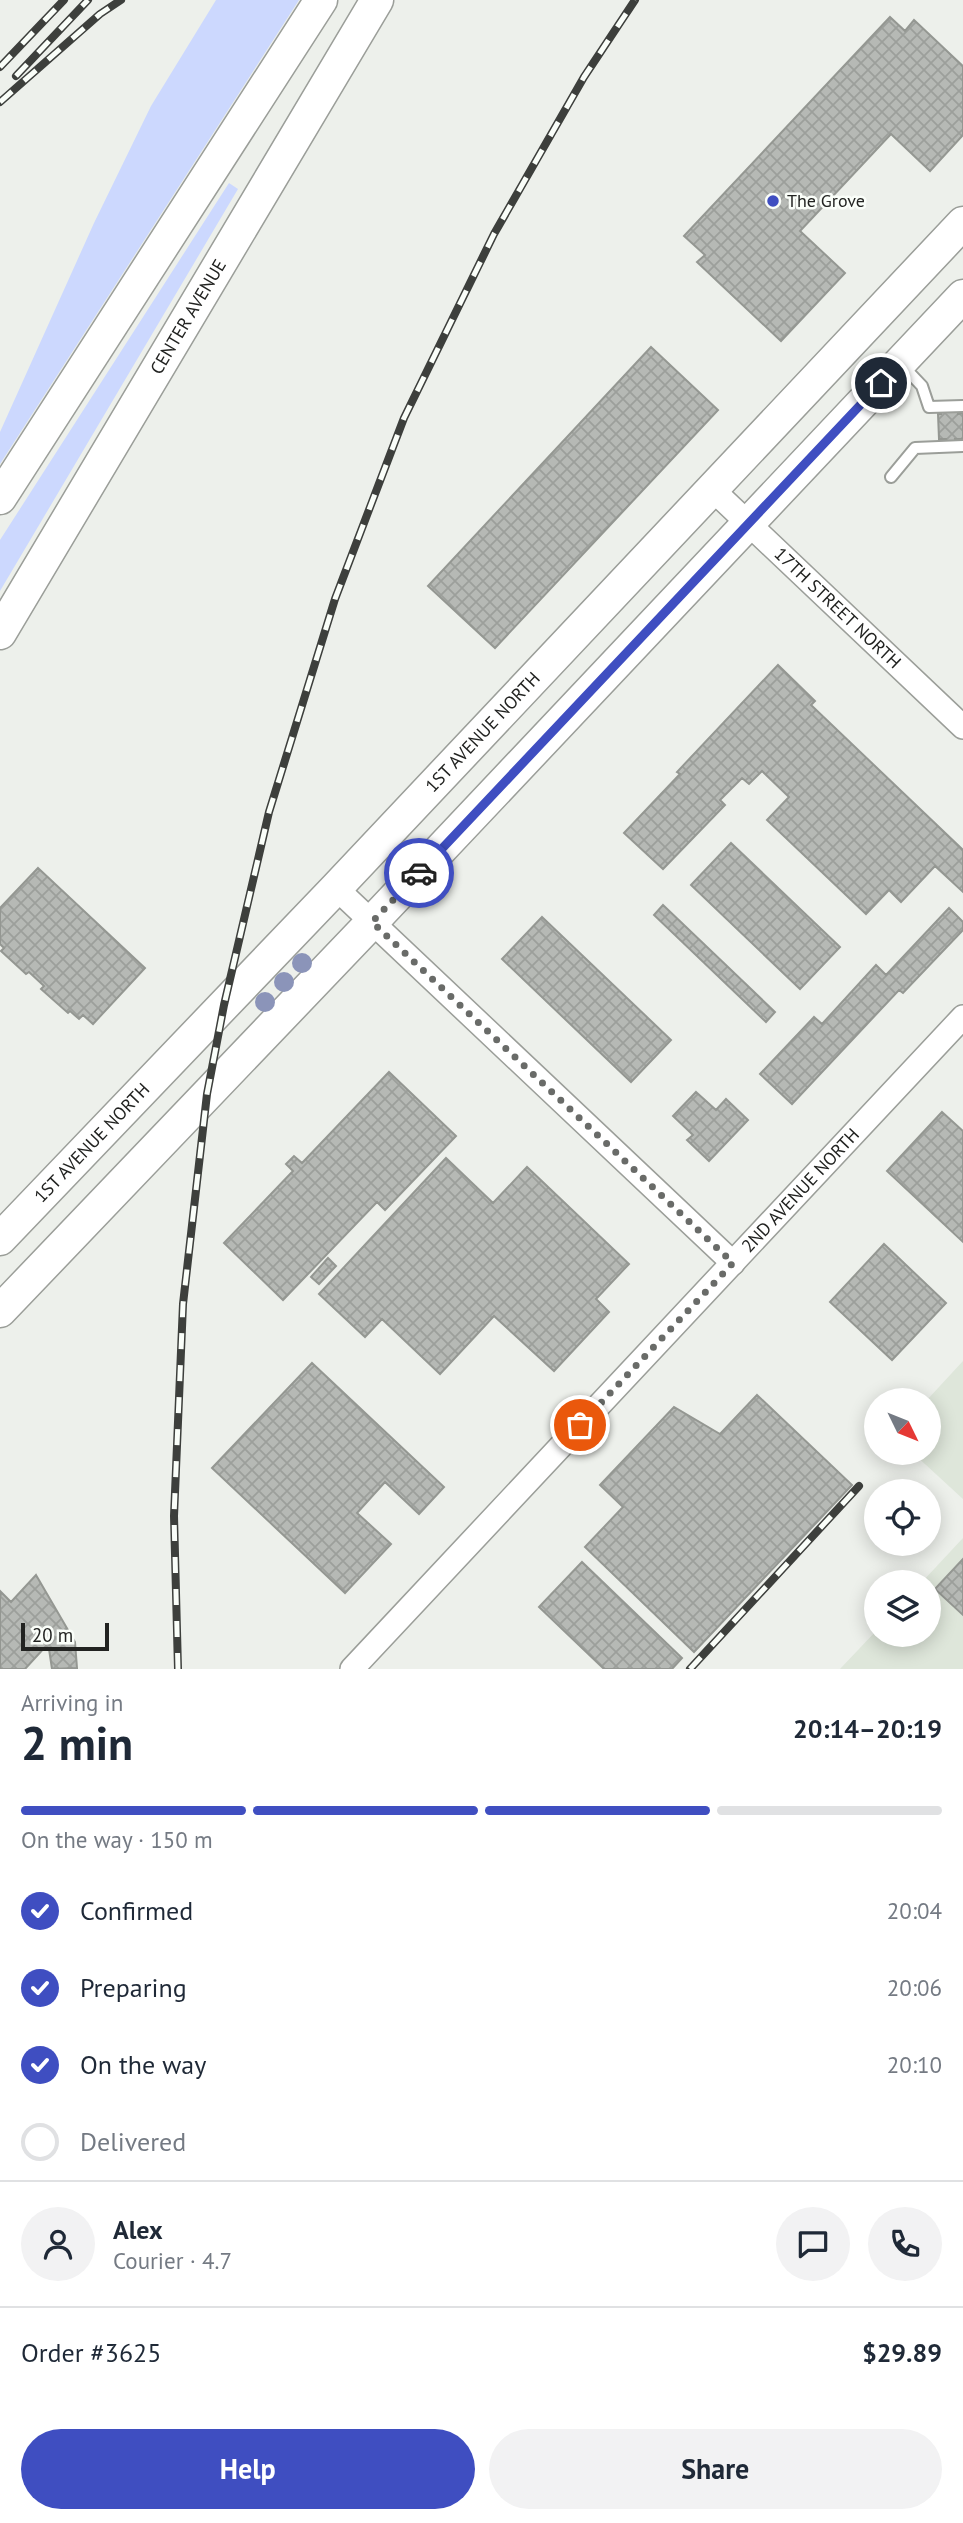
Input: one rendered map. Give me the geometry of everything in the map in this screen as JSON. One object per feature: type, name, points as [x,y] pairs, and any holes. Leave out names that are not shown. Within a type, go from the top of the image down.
[{"type":"main road","points":[[0,498],[321,0]]},
{"type":"main road","name":"CENTER AVENUE","points":[[0,633],[377,0]]},
{"type":"main road","name":"1ST AVENUE NORTH","points":[[0,1239],[336,888],[963,223]]},
{"type":"main road","points":[[0,1311],[372,922],[963,296]]},
{"type":"main road","points":[[38,1199],[74,1234]]},
{"type":"main road","points":[[0,1287],[37,1247],[47,1229],[38,1199]]},
{"type":"street","name":"17TH STREET NORTH","points":[[712,489],[963,727]]},
{"type":"street","points":[[336,888],[733,1263]]},
{"type":"street","name":"2ND AVENUE NORTH","points":[[352,1669],[963,1017]]},
{"type":"lane","points":[[900,363],[922,386],[929,407],[963,406]]},
{"type":"lane","points":[[891,477],[915,448],[963,446]]},
{"type":"shaded area","points":[[216,0],[299,0],[0,464],[0,432],[94,223],[151,106]]},
{"type":"shaded area","points":[[229,183],[238,189],[0,591],[0,540]]},
{"type":"shaded area","points":[[963,1361],[963,1499],[926,1465],[942,1465],[942,1388],[938,1388]]},
{"type":"shaded area","points":[[963,1538],[963,1669],[840,1669],[864,1644],[864,1647],[941,1647],[941,1570],[933,1570]]},
{"type":"building","name":"The Grove","points":[[890,17],[905,31],[914,20],[963,66],[963,135],[930,171],[891,134],[800,231],[845,273],[781,341],[697,262],[705,255],[684,236]]},
{"type":"building","points":[[651,347],[718,410],[495,648],[428,586]]},
{"type":"building","points":[[958,408],[958,414],[963,413],[963,439],[955,439],[956,447],[947,448],[946,439],[939,439],[938,414],[941,414],[941,409]]},
{"type":"building","points":[[778,665],[815,701],[811,705],[963,850],[963,892],[935,866],[901,902],[889,890],[866,914],[767,820],[789,797],[762,771],[749,784],[742,778],[720,800],[725,805],[663,869],[624,833],[680,774],[677,772]]},
{"type":"building","points":[[731,843],[840,947],[800,989],[691,885]]},
{"type":"building","points":[[38,868],[145,968],[93,1024],[83,1015],[79,1019],[70,1011],[68,1013],[41,989],[44,986],[29,972],[26,974],[1,951],[4,948],[0,944],[0,908]]},
{"type":"building","points":[[663,905],[775,1012],[766,1022],[654,915]]},
{"type":"building","points":[[949,908],[963,922],[963,930],[903,993],[899,990],[792,1104],[760,1074],[814,1017],[822,1024],[876,965],[886,975]]},
{"type":"building","points":[[542,917],[671,1040],[631,1082],[502,959]]},
{"type":"building","points":[[389,1072],[456,1136],[385,1210],[377,1202],[283,1300],[224,1243],[293,1171],[286,1164],[294,1156],[302,1163]]},
{"type":"building","points":[[696,1092],[716,1110],[726,1099],[748,1120],[709,1161],[687,1140],[693,1135],[673,1116]]},
{"type":"building","points":[[942,1112],[963,1131],[963,1242],[887,1171]]},
{"type":"building","points":[[446,1158],[493,1203],[527,1167],[629,1264],[596,1299],[609,1312],[554,1371],[494,1316],[440,1374],[382,1319],[365,1337],[319,1294]]},
{"type":"building","points":[[884,1244],[946,1303],[892,1360],[830,1302]]},
{"type":"building","points":[[328,1258],[336,1266],[319,1284],[311,1277]]},
{"type":"building","points":[[312,1363],[444,1487],[419,1514],[385,1482],[357,1513],[391,1544],[345,1593],[212,1468]]},
{"type":"building","points":[[757,1395],[852,1485],[694,1652],[585,1547],[623,1507],[600,1485],[674,1407],[720,1434]]},
{"type":"building","points":[[963,1559],[963,1615],[941,1595],[941,1583]]},
{"type":"building","points":[[582,1562],[682,1658],[672,1669],[604,1669],[539,1607]]},
{"type":"building","points":[[36,1575],[75,1642],[77,1668],[52,1669],[49,1649],[46,1646],[25,1669],[0,1669],[0,1591],[11,1602]]},
{"type":"railway","points":[[0,67],[64,0]]},
{"type":"railway","points":[[16,76],[88,0]]},
{"type":"railway","points":[[0,102],[100,14],[121,0]]},
{"type":"railway","points":[[178,1669],[174,1516],[183,1304],[207,1094],[224,1005],[269,812],[335,599],[404,418],[494,234],[584,77],[635,0]]},
{"type":"railway","points":[[690,1669],[859,1486]]},
{"type":"way so far","points":[[419,873],[372,922],[733,1263],[580,1425]]},
{"type":"place","name":"The Grove","points":[[773,201]]},
{"type":"route","points":[[419,873],[881,383]]}]
